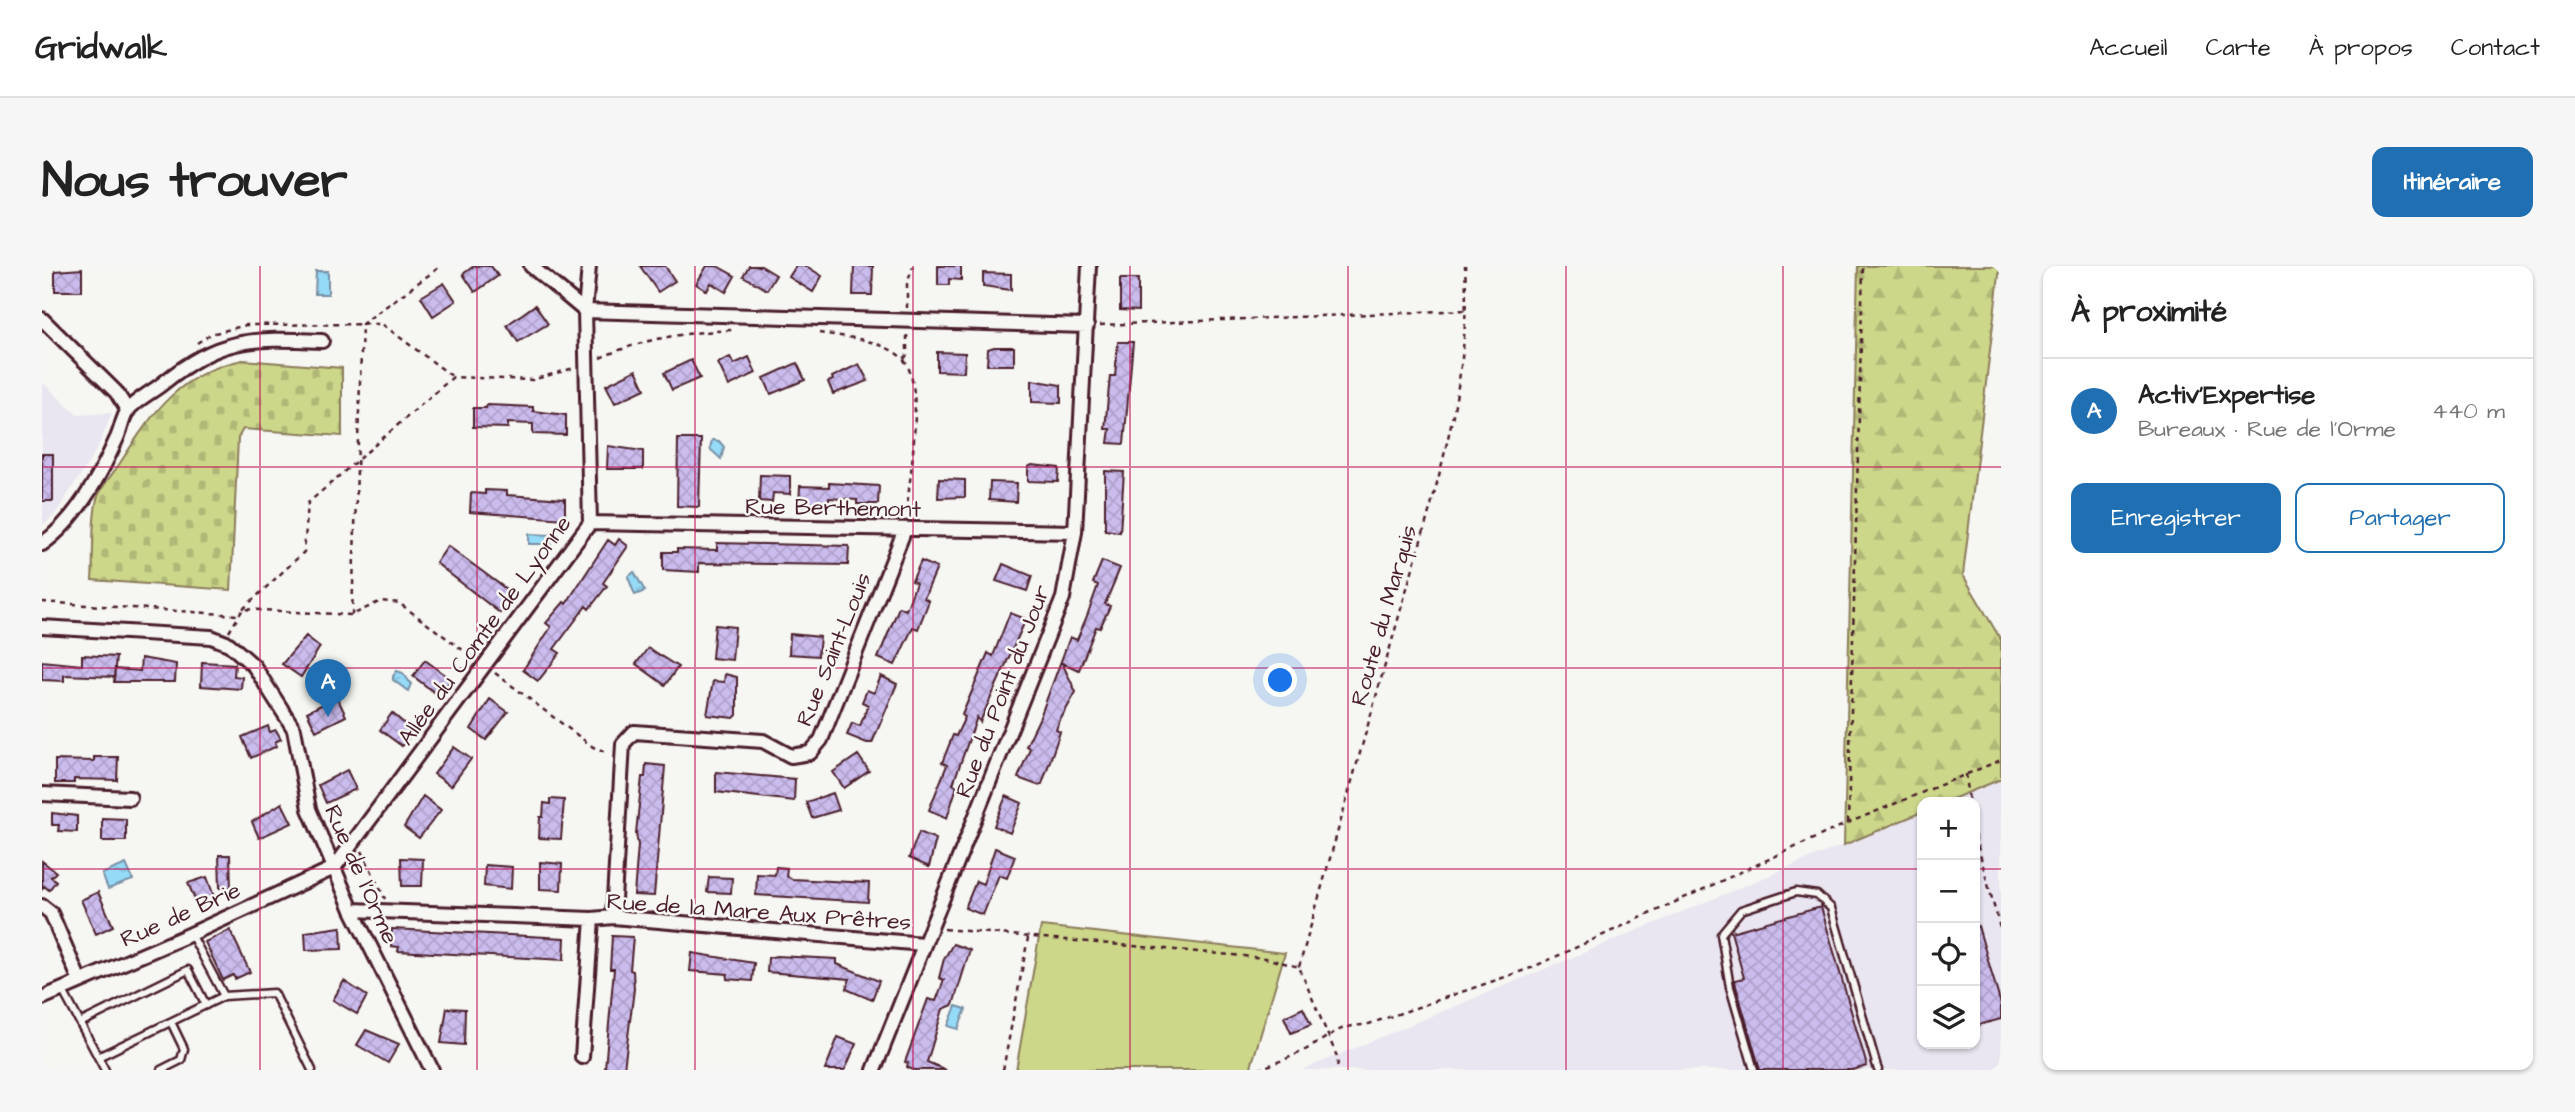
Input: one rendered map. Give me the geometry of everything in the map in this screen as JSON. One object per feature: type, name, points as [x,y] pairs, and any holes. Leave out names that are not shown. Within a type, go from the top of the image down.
[{"type":"street","points":[[531,266],[585,311],[1087,326]]},
{"type":"street","name":"Allée du Comte de Lyonne","points":[[334,868],[590,523],[585,311],[589,266]]},
{"type":"street","name":"Rue du Point du Jour","points":[[874,1070],[1063,598],[1075,532],[1089,266]]},
{"type":"street","points":[[42,319],[116,392],[128,411]]},
{"type":"street","points":[[42,544],[69,518],[89,488],[116,441],[128,411],[185,365],[212,350],[255,339],[322,341]]},
{"type":"street","name":"Rue Berthemont","points":[[590,523],[1075,532]]},
{"type":"street","name":"Rue Saint-Louis","points":[[613,917],[623,744],[634,732],[763,741],[791,756],[810,752],[821,740],[905,529]]},
{"type":"street","name":"Rue de l'Orme","points":[[42,627],[211,637],[223,642],[254,666],[293,729],[309,809],[352,909],[432,1070]]},
{"type":"street","points":[[42,793],[130,798]]},
{"type":"street","name":"Rue de Brie","points":[[42,998],[191,934],[334,868]]},
{"type":"street","points":[[42,906],[51,913],[80,981]]},
{"type":"street","name":"Rue de la Mare Aux Prêtres","points":[[352,909],[592,919],[613,917],[923,944]]},
{"type":"street","name":"Rue de la Mare Aux Prêtres","points":[[582,1057],[592,919]]},
{"type":"lane","points":[[1754,1070],[1730,987],[1721,934],[1741,911],[1796,892],[1817,895],[1831,908],[1878,1070]]},
{"type":"lane","points":[[191,934],[224,996]]},
{"type":"lane","points":[[80,1023],[188,970],[206,1005]]},
{"type":"lane","points":[[62,989],[105,1070]]},
{"type":"lane","points":[[98,1057],[224,996],[274,993],[312,1070]]},
{"type":"lane","points":[[161,1070],[181,1060],[184,1049],[171,1022]]},
{"type":"path","points":[[352,615],[362,324],[442,266]]},
{"type":"path","points":[[907,312],[907,284],[914,266]]},
{"type":"path","name":"Route du Marquis","points":[[1299,967],[1433,494],[1458,392],[1468,310],[1465,266]]},
{"type":"path","points":[[1848,823],[1863,266]]},
{"type":"path","points":[[1087,326],[1468,310]]},
{"type":"path","points":[[904,359],[907,355],[906,325]]},
{"type":"path","points":[[223,642],[243,609],[304,552],[308,503],[453,377],[532,380],[586,364],[637,342],[673,334],[742,330]]},
{"type":"path","points":[[817,332],[880,345],[904,359],[912,379],[914,403],[905,529]]},
{"type":"path","points":[[243,609],[352,615],[381,601],[399,603],[593,747],[622,758]]},
{"type":"path","points":[[42,602],[239,615]]},
{"type":"path","points":[[1258,1070],[1307,1049],[1328,1033],[1345,1027],[1366,1025],[1531,968],[1848,823],[2001,760]]},
{"type":"path","points":[[1966,774],[1968,797]]},
{"type":"path","points":[[356,839],[392,911]]},
{"type":"path","points":[[1980,854],[2001,932]]},
{"type":"path","points":[[930,927],[1265,958],[1299,967],[1338,1059],[1337,1070]]},
{"type":"path","points":[[1003,1070],[1028,938]]},
{"type":"shaded area","points":[[42,382],[77,415],[112,413],[97,449],[54,516],[42,525]]},
{"type":"shaded area","points":[[2001,779],[2001,1070],[1302,1070],[1917,814],[1917,1049],[1980,1049],[1980,797],[1957,797]]},
{"type":"green space","points":[[1858,266],[2000,266],[1963,575],[2001,640],[2001,779],[1957,797],[1917,797],[1917,814],[1844,845]]},
{"type":"green space","points":[[243,360],[342,368],[342,436],[243,429],[238,438],[231,590],[92,580],[95,509],[104,485],[144,427],[170,397],[202,374]]},
{"type":"green space","points":[[1041,926],[1285,953],[1250,1070],[1016,1070]]},
{"type":"water","points":[[316,271],[328,271],[328,294],[315,294]]},
{"type":"water","points":[[712,440],[719,441],[724,447],[721,459],[710,449]]},
{"type":"water","points":[[529,534],[551,535],[551,544],[529,544]]},
{"type":"water","points":[[634,572],[645,591],[635,595],[628,577]]},
{"type":"water","points":[[397,671],[403,673],[411,684],[408,691],[393,680]]},
{"type":"water","points":[[126,864],[133,880],[108,889],[102,874]]},
{"type":"water","points":[[956,1006],[966,1009],[958,1029],[948,1026]]},
{"type":"building","points":[[474,266],[491,266],[498,276],[475,292],[463,274]]},
{"type":"building","points":[[640,266],[665,266],[675,281],[658,292]]},
{"type":"building","points":[[707,266],[717,266],[735,276],[726,292],[711,283],[707,291],[696,284]]},
{"type":"building","points":[[749,266],[761,266],[776,275],[767,290],[743,276]]},
{"type":"building","points":[[796,266],[806,266],[822,276],[813,292],[789,277]]},
{"type":"building","points":[[854,266],[873,266],[872,295],[853,295]]},
{"type":"building","points":[[938,266],[961,266],[961,280],[949,279],[949,285],[938,285]]},
{"type":"building","points":[[82,269],[82,291],[55,291],[55,271]]},
{"type":"building","points":[[983,273],[1011,274],[1011,290],[983,286]]},
{"type":"building","points":[[1120,279],[1138,279],[1138,311],[1120,310]]},
{"type":"building","points":[[444,283],[456,301],[433,316],[421,297]]},
{"type":"building","points":[[535,305],[548,324],[518,342],[507,325]]},
{"type":"building","points":[[1118,342],[1133,342],[1124,444],[1108,443],[1110,429],[1105,429],[1110,376],[1115,376]]},
{"type":"building","points":[[1014,347],[1014,365],[987,365],[988,349]]},
{"type":"building","points":[[937,352],[965,353],[964,372],[937,371]]},
{"type":"building","points":[[730,357],[734,364],[749,357],[756,373],[729,386],[718,363]]},
{"type":"building","points":[[691,360],[700,378],[672,390],[664,373]]},
{"type":"building","points":[[797,363],[805,380],[771,394],[764,378]]},
{"type":"building","points":[[859,364],[868,381],[833,394],[828,382],[833,380],[832,377]]},
{"type":"building","points":[[636,370],[645,389],[615,403],[606,385]]},
{"type":"building","points":[[1032,380],[1061,385],[1061,403],[1032,402]]},
{"type":"building","points":[[487,405],[533,407],[533,411],[566,415],[566,435],[533,434],[533,424],[508,423],[508,428],[473,427],[473,408],[486,408]]},
{"type":"building","points":[[678,439],[701,439],[699,507],[677,506]]},
{"type":"building","points":[[608,446],[643,451],[643,469],[607,469]]},
{"type":"building","points":[[42,454],[53,454],[53,501],[42,501]]},
{"type":"building","points":[[1032,465],[1059,468],[1058,482],[1028,481],[1028,467]]},
{"type":"building","points":[[1105,471],[1124,472],[1120,532],[1105,530]]},
{"type":"building","points":[[760,475],[790,476],[790,494],[773,493],[772,502],[759,501]]},
{"type":"building","points":[[939,479],[965,480],[965,497],[938,498]]},
{"type":"building","points":[[990,482],[1017,483],[1016,502],[989,500]]},
{"type":"building","points":[[829,483],[879,486],[878,504],[857,504],[857,500],[829,498],[829,506],[799,505],[800,486],[829,487]]},
{"type":"building","points":[[485,490],[507,491],[507,495],[565,499],[565,519],[470,512],[471,493],[485,494]]},
{"type":"building","points":[[619,539],[628,546],[603,583],[607,586],[589,609],[586,606],[554,649],[560,653],[538,681],[523,670],[551,627],[546,623],[564,602],[566,604],[608,540],[615,545]]},
{"type":"building","points":[[717,543],[849,546],[848,565],[699,563],[699,572],[663,570],[663,552],[677,552],[677,549],[717,550]]},
{"type":"building","points":[[448,546],[514,595],[500,613],[436,563]]},
{"type":"building","points":[[921,561],[937,568],[924,598],[929,601],[918,629],[913,627],[895,665],[878,658],[899,607],[906,610],[916,583],[912,581]]},
{"type":"building","points":[[1102,561],[1120,568],[1105,604],[1110,606],[1100,628],[1096,627],[1079,670],[1062,663],[1076,692],[1058,724],[1056,730],[1060,732],[1042,784],[1037,785],[1018,778],[1030,748],[1026,746],[1040,717],[1070,637],[1077,640],[1087,616],[1098,585],[1093,583]]},
{"type":"building","points":[[1003,564],[1032,576],[1027,591],[996,581]]},
{"type":"building","points":[[1010,613],[1026,619],[980,722],[977,717],[953,784],[957,786],[947,818],[929,810],[947,765],[942,763],[953,735],[956,736],[965,717],[962,715],[988,653],[993,656]]},
{"type":"building","points":[[715,625],[735,627],[732,660],[712,658]]},
{"type":"building","points":[[790,634],[820,637],[818,656],[789,654]]},
{"type":"building","points":[[306,636],[320,647],[301,677],[282,664]]},
{"type":"building","points":[[648,648],[678,667],[665,685],[636,664]]},
{"type":"building","points":[[82,655],[116,657],[114,677],[64,675],[64,681],[42,680],[42,661],[82,665]]},
{"type":"building","points":[[141,658],[176,664],[175,682],[114,682],[115,669],[140,671]]},
{"type":"building","points":[[425,660],[451,679],[439,696],[413,676]]},
{"type":"building","points":[[202,662],[235,664],[234,676],[242,677],[241,689],[201,686]]},
{"type":"building","points":[[725,674],[737,677],[737,715],[734,718],[707,715],[713,681],[724,682]]},
{"type":"building","points":[[881,676],[897,684],[872,743],[867,743],[847,735],[852,723],[860,726],[868,705],[862,702],[867,690],[874,693]]},
{"type":"building","points":[[337,697],[346,716],[316,731],[307,712]]},
{"type":"building","points":[[490,699],[508,712],[486,740],[471,729]]},
{"type":"building","points":[[392,713],[413,731],[402,746],[380,730]]},
{"type":"building","points":[[268,726],[270,732],[276,730],[281,739],[275,742],[277,746],[251,758],[242,737]]},
{"type":"building","points":[[454,747],[471,759],[451,786],[434,774]]},
{"type":"building","points":[[858,755],[869,771],[844,788],[833,772]]},
{"type":"building","points":[[94,757],[118,757],[117,780],[74,779],[74,783],[55,783],[55,760],[94,761]]},
{"type":"building","points":[[646,764],[665,766],[654,896],[634,895],[638,845],[636,833]]},
{"type":"building","points":[[347,770],[356,789],[326,803],[318,785]]},
{"type":"building","points":[[716,772],[795,779],[794,801],[716,792]]},
{"type":"building","points":[[833,793],[839,810],[812,818],[806,802]]},
{"type":"building","points":[[423,796],[441,810],[419,838],[404,827]]},
{"type":"building","points":[[1006,796],[1022,803],[1010,833],[994,826]]},
{"type":"building","points":[[550,799],[564,800],[561,839],[539,838],[540,817],[543,817],[544,803],[550,804]]},
{"type":"building","points":[[282,803],[292,823],[259,838],[252,822]]},
{"type":"building","points":[[52,813],[77,816],[77,832],[58,831],[59,825],[52,825]]},
{"type":"building","points":[[102,818],[126,819],[126,841],[102,841]]},
{"type":"building","points":[[919,832],[936,839],[929,867],[909,858]]},
{"type":"building","points":[[995,848],[1015,856],[1007,878],[999,875],[983,915],[965,908],[976,881],[983,884]]},
{"type":"building","points":[[219,855],[230,855],[231,888],[220,888]]},
{"type":"building","points":[[401,858],[423,859],[422,886],[402,886]]},
{"type":"building","points":[[42,861],[56,872],[51,877],[56,881],[49,890],[44,886],[42,889]]},
{"type":"building","points":[[540,862],[562,864],[561,890],[540,889]]},
{"type":"building","points":[[485,865],[512,867],[511,889],[484,886]]},
{"type":"building","points":[[776,867],[787,868],[786,876],[792,879],[869,883],[868,902],[756,895],[757,874],[775,875]]},
{"type":"building","points":[[207,877],[216,902],[198,907],[188,883]]},
{"type":"building","points":[[709,877],[732,878],[731,893],[707,892]]},
{"type":"building","points":[[98,892],[113,926],[96,934],[81,900]]},
{"type":"building","points":[[1821,907],[1867,1066],[1853,1070],[1760,1070],[1736,986],[1735,980],[1744,978],[1731,932]]},
{"type":"building","points":[[341,927],[342,949],[306,950],[305,932]]},
{"type":"building","points":[[392,929],[565,938],[564,960],[398,951],[399,947],[391,946]]},
{"type":"building","points":[[230,930],[250,972],[235,979],[233,975],[223,980],[205,942]]},
{"type":"building","points":[[1980,933],[2001,1005],[2001,1019],[1980,1025]]},
{"type":"building","points":[[612,936],[633,937],[630,970],[633,971],[634,989],[624,1069],[605,1068],[614,969],[610,969]]},
{"type":"building","points":[[953,944],[970,950],[953,1005],[943,1009],[927,1062],[946,1070],[913,1070],[907,1067],[908,1063],[905,1062],[928,999],[936,1001],[944,980],[939,978],[944,959]]},
{"type":"building","points":[[692,953],[754,963],[752,981],[727,979],[728,974],[690,971]]},
{"type":"building","points":[[776,956],[837,959],[837,964],[879,981],[872,1000],[846,989],[850,979],[767,972],[768,958]]},
{"type":"building","points":[[344,981],[367,996],[357,1014],[333,1000]]},
{"type":"building","points":[[447,1008],[465,1009],[464,1045],[441,1043]]},
{"type":"building","points":[[1303,1008],[1311,1025],[1291,1033],[1284,1017]]},
{"type":"building","points":[[366,1030],[399,1044],[388,1063],[357,1045]]},
{"type":"building","points":[[838,1037],[856,1044],[845,1070],[825,1070]]},
{"type":"place","name":"Activ'Expertise","points":[[328,717]]}]
